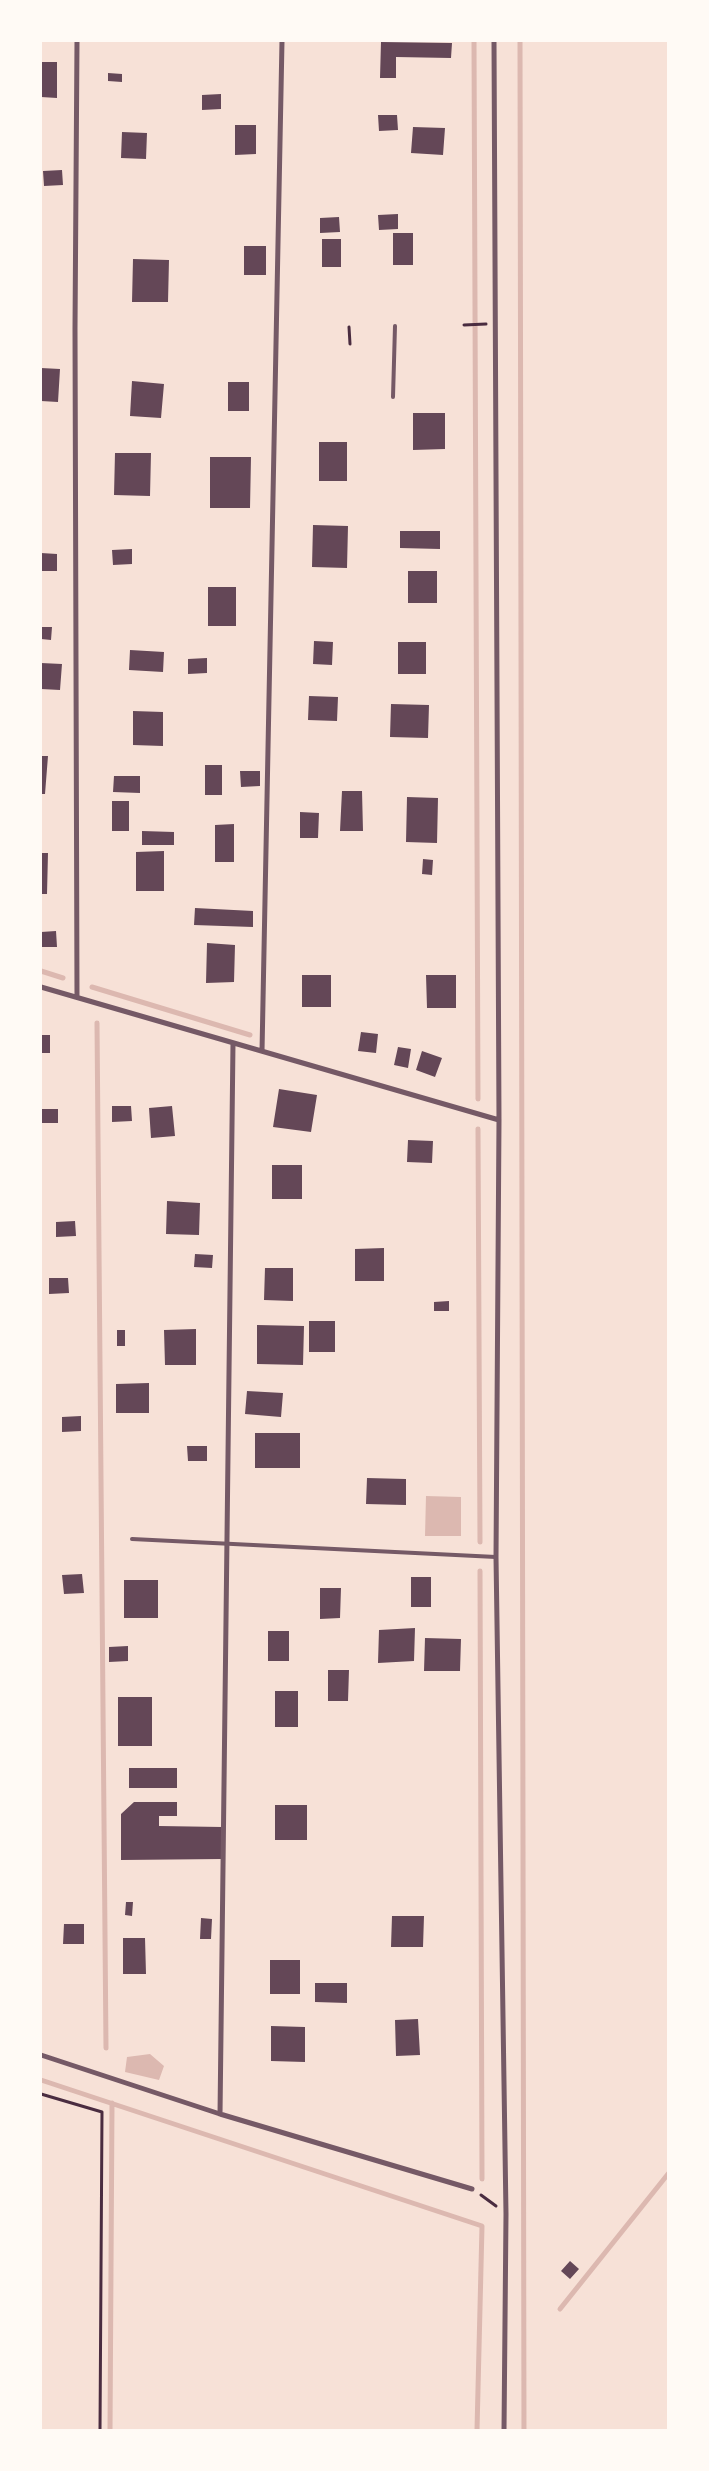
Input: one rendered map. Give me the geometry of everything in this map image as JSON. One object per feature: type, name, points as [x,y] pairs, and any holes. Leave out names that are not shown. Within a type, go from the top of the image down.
[{"type":"street","points":[[77,41],[75,338],[77,997]]},
{"type":"street","points":[[262,1051],[282,41]]},
{"type":"street","points":[[494,41],[499,1120],[496,1557],[506,2214],[504,2430]]},
{"type":"street","points":[[41,987],[499,1120]]},
{"type":"street","points":[[220,2114],[233,1044]]},
{"type":"street","points":[[41,2055],[220,2114],[472,2189]]},
{"type":"lane","points":[[393,397],[394,326]]},
{"type":"lane","points":[[132,1540],[496,1557]]},
{"type":"path","points":[[464,325],[496,324]]},
{"type":"path","points":[[349,327],[350,344]]},
{"type":"path","points":[[41,2094],[102,2112],[100,2430]]},
{"type":"path","points":[[472,2189],[506,2214]]},
{"type":"shaded area","points":[[426,1496],[461,1497],[461,1536],[425,1536]]},
{"type":"shaded area","points":[[150,2054],[164,2066],[159,2080],[125,2072],[127,2057]]},
{"type":"building","points":[[381,42],[452,43],[451,58],[396,57],[396,78],[380,78]]},
{"type":"building","points":[[41,62],[57,62],[57,98],[41,97]]},
{"type":"building","points":[[108,73],[122,74],[122,82],[108,81]]},
{"type":"building","points":[[221,94],[221,109],[202,110],[202,95]]},
{"type":"building","points":[[378,115],[397,115],[398,130],[379,131]]},
{"type":"building","points":[[235,125],[256,125],[256,154],[235,155]]},
{"type":"building","points":[[413,127],[445,128],[443,155],[411,153]]},
{"type":"building","points":[[122,132],[147,133],[146,159],[121,158]]},
{"type":"building","points":[[62,170],[63,185],[44,186],[43,171]]},
{"type":"building","points":[[398,214],[398,229],[379,230],[378,215]]},
{"type":"building","points":[[339,217],[340,232],[320,233],[320,218]]},
{"type":"building","points":[[393,233],[413,233],[413,265],[393,265]]},
{"type":"building","points":[[322,239],[341,239],[341,267],[322,267]]},
{"type":"building","points":[[244,246],[266,246],[266,275],[244,275]]},
{"type":"building","points":[[133,259],[169,260],[168,302],[132,302]]},
{"type":"building","points":[[41,368],[60,369],[58,402],[41,401]]},
{"type":"building","points":[[132,381],[164,384],[161,418],[130,416]]},
{"type":"building","points":[[228,382],[249,382],[249,411],[228,411]]},
{"type":"building","points":[[413,413],[445,413],[445,449],[413,450]]},
{"type":"building","points":[[319,442],[347,442],[347,481],[319,481]]},
{"type":"building","points":[[115,453],[151,453],[150,496],[114,495]]},
{"type":"building","points":[[210,457],[251,457],[250,508],[210,508]]},
{"type":"building","points":[[313,525],[348,526],[347,568],[312,567]]},
{"type":"building","points":[[400,531],[440,531],[440,549],[400,548]]},
{"type":"building","points":[[132,549],[132,564],[113,565],[112,550]]},
{"type":"building","points":[[41,553],[57,554],[57,571],[41,571]]},
{"type":"building","points":[[408,571],[437,571],[437,603],[408,603]]},
{"type":"building","points":[[208,587],[236,587],[236,626],[208,626]]},
{"type":"building","points":[[41,627],[52,627],[51,640],[41,639]]},
{"type":"building","points":[[314,641],[333,642],[332,665],[313,664]]},
{"type":"building","points":[[398,642],[426,642],[426,674],[398,674]]},
{"type":"building","points":[[130,650],[164,652],[163,672],[129,670]]},
{"type":"building","points":[[207,658],[207,673],[188,674],[188,659]]},
{"type":"building","points":[[41,663],[62,664],[60,690],[41,689]]},
{"type":"building","points":[[309,696],[338,697],[337,721],[308,720]]},
{"type":"building","points":[[391,704],[429,705],[428,738],[390,737]]},
{"type":"building","points":[[133,711],[163,712],[163,746],[133,745]]},
{"type":"building","points":[[41,756],[48,756],[45,794],[41,794]]},
{"type":"building","points":[[205,765],[222,765],[222,795],[205,795]]},
{"type":"building","points":[[240,771],[260,771],[260,786],[241,787]]},
{"type":"building","points":[[114,776],[140,776],[140,793],[113,792]]},
{"type":"building","points":[[342,791],[362,791],[363,831],[340,831]]},
{"type":"building","points":[[407,797],[438,798],[437,843],[406,842]]},
{"type":"building","points":[[112,801],[129,801],[129,831],[112,831]]},
{"type":"building","points":[[300,812],[319,813],[318,838],[300,838]]},
{"type":"building","points":[[234,824],[234,862],[215,862],[215,825]]},
{"type":"building","points":[[142,831],[174,832],[174,845],[142,845]]},
{"type":"building","points":[[164,851],[164,891],[136,891],[136,852]]},
{"type":"building","points":[[41,853],[48,853],[47,894],[41,894]]},
{"type":"building","points":[[423,859],[433,860],[432,875],[422,874]]},
{"type":"building","points":[[195,908],[253,911],[253,927],[194,925]]},
{"type":"building","points":[[56,931],[57,947],[41,947],[41,932]]},
{"type":"building","points":[[207,943],[235,945],[234,982],[206,983]]},
{"type":"building","points":[[302,975],[331,975],[331,1007],[302,1007]]},
{"type":"building","points":[[426,975],[456,975],[456,1008],[427,1008]]},
{"type":"building","points":[[361,1032],[378,1034],[376,1053],[358,1051]]},
{"type":"building","points":[[41,1035],[50,1035],[50,1053],[41,1053]]},
{"type":"building","points":[[398,1047],[411,1049],[408,1068],[394,1065]]},
{"type":"building","points":[[422,1051],[442,1058],[435,1077],[416,1070]]},
{"type":"building","points":[[279,1089],[317,1095],[311,1132],[273,1127]]},
{"type":"building","points":[[112,1106],[131,1106],[132,1121],[112,1122]]},
{"type":"building","points":[[172,1106],[175,1136],[151,1138],[149,1108]]},
{"type":"building","points":[[41,1109],[58,1109],[58,1123],[41,1123]]},
{"type":"building","points":[[408,1140],[433,1141],[432,1163],[407,1162]]},
{"type":"building","points":[[272,1165],[302,1165],[302,1199],[272,1199]]},
{"type":"building","points":[[167,1201],[200,1203],[199,1235],[166,1234]]},
{"type":"building","points":[[75,1221],[76,1236],[56,1237],[56,1222]]},
{"type":"building","points":[[384,1248],[384,1281],[355,1281],[355,1249]]},
{"type":"building","points":[[195,1254],[213,1255],[212,1268],[194,1267]]},
{"type":"building","points":[[265,1268],[293,1268],[293,1301],[264,1300]]},
{"type":"building","points":[[49,1278],[68,1278],[69,1293],[49,1294]]},
{"type":"building","points":[[449,1301],[449,1311],[434,1311],[434,1302]]},
{"type":"building","points":[[309,1321],[335,1321],[335,1352],[309,1352]]},
{"type":"building","points":[[257,1325],[304,1326],[303,1365],[257,1364]]},
{"type":"building","points":[[196,1329],[196,1365],[165,1365],[164,1330]]},
{"type":"building","points":[[117,1330],[125,1330],[125,1346],[117,1346]]},
{"type":"building","points":[[149,1383],[149,1413],[116,1413],[116,1384]]},
{"type":"building","points":[[247,1391],[283,1393],[281,1417],[245,1414]]},
{"type":"building","points":[[81,1416],[81,1431],[62,1432],[62,1417]]},
{"type":"building","points":[[255,1433],[300,1433],[300,1468],[255,1468]]},
{"type":"building","points":[[187,1446],[207,1446],[207,1461],[188,1461]]},
{"type":"building","points":[[367,1478],[406,1479],[406,1505],[366,1504]]},
{"type":"building","points":[[82,1574],[84,1593],[64,1594],[62,1575]]},
{"type":"building","points":[[411,1577],[431,1577],[431,1607],[411,1607]]},
{"type":"building","points":[[124,1580],[158,1580],[158,1618],[124,1618]]},
{"type":"building","points":[[320,1588],[341,1588],[340,1618],[320,1619]]},
{"type":"building","points":[[415,1628],[414,1661],[378,1663],[379,1630]]},
{"type":"building","points":[[268,1631],[289,1631],[289,1661],[268,1661]]},
{"type":"building","points":[[425,1638],[461,1639],[460,1671],[424,1671]]},
{"type":"building","points":[[128,1646],[128,1661],[109,1662],[109,1647]]},
{"type":"building","points":[[328,1670],[349,1670],[348,1701],[328,1701]]},
{"type":"building","points":[[275,1691],[298,1691],[298,1727],[275,1727]]},
{"type":"building","points":[[118,1697],[152,1697],[152,1746],[118,1746]]},
{"type":"building","points":[[129,1768],[177,1768],[177,1788],[129,1788]]},
{"type":"building","points":[[134,1802],[177,1802],[177,1816],[159,1816],[159,1826],[222,1827],[222,1859],[121,1860],[121,1814]]},
{"type":"building","points":[[275,1805],[307,1805],[307,1840],[275,1840]]},
{"type":"building","points":[[126,1902],[133,1902],[132,1916],[125,1915]]},
{"type":"building","points":[[392,1916],[424,1916],[423,1947],[391,1947]]},
{"type":"building","points":[[201,1918],[212,1919],[211,1939],[200,1939]]},
{"type":"building","points":[[64,1924],[84,1924],[84,1944],[63,1944]]},
{"type":"building","points":[[123,1938],[145,1938],[146,1974],[123,1974]]},
{"type":"building","points":[[270,1960],[300,1960],[300,1994],[270,1994]]},
{"type":"building","points":[[315,1983],[347,1983],[347,2003],[315,2002]]},
{"type":"building","points":[[418,2019],[420,2055],[396,2056],[395,2020]]},
{"type":"building","points":[[271,2026],[305,2027],[305,2062],[271,2061]]},
{"type":"building","points":[[570,2261],[579,2269],[570,2279],[561,2271]]},
{"type":"waterway","points":[[474,41],[478,1099]]},
{"type":"waterway","points":[[520,41],[524,2430]]},
{"type":"waterway","points":[[41,971],[63,978]]},
{"type":"waterway","points":[[92,987],[250,1035]]},
{"type":"waterway","points":[[97,1023],[106,2048]]},
{"type":"waterway","points":[[478,1129],[480,1542]]},
{"type":"waterway","points":[[480,1571],[482,2179]]},
{"type":"waterway","points":[[41,2080],[482,2226],[477,2430]]},
{"type":"waterway","points":[[110,2430],[112,2103]]},
{"type":"waterway","points":[[560,2309],[668,2174]]}]
